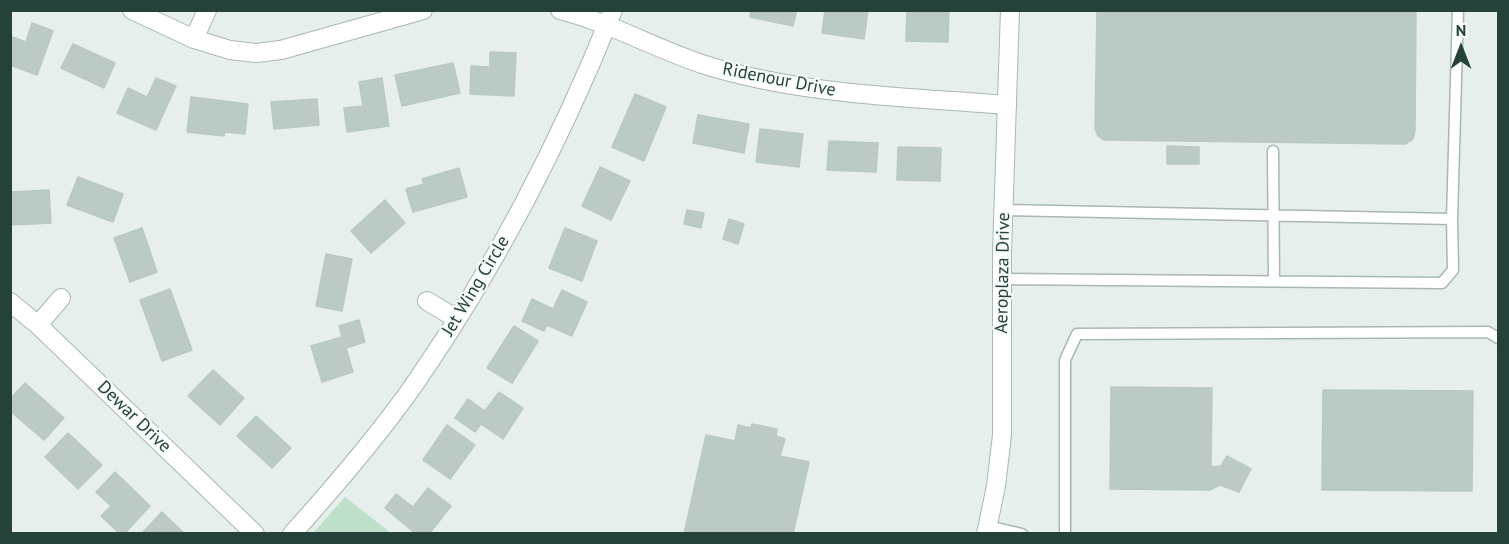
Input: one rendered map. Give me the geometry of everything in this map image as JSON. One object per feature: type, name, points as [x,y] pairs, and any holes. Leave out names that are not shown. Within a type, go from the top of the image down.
[{"type":"street","points":[[132,10],[194,39],[230,50],[256,53],[281,50],[423,10]]},
{"type":"street","points":[[194,39],[207,10]]},
{"type":"street","name":"Ridenour Drive","points":[[560,10],[610,18],[656,46],[705,65],[750,76],[847,93],[1007,105]]},
{"type":"street","name":"Aeroplaza Drive","points":[[987,530],[996,486],[1002,435],[1002,279],[1010,10]]},
{"type":"street","name":"Jet Wing Circle","points":[[292,534],[417,381],[457,320],[500,248],[574,105],[610,18]]},
{"type":"street","points":[[38,325],[61,298]]},
{"type":"street","points":[[427,301],[457,320]]},
{"type":"street","name":"Dewar Drive","points":[[10,302],[38,325],[255,534]]},
{"type":"lane","points":[[1002,279],[1442,283],[1453,270],[1452,219],[1458,10]]},
{"type":"lane","points":[[1273,151],[1274,281]]},
{"type":"lane","points":[[1004,210],[1452,219]]},
{"type":"lane","points":[[1065,534],[1065,360],[1077,334],[1488,332],[1498,338]]},
{"type":"lane","points":[[987,530],[1022,534]]},
{"type":"green space","points":[[345,497],[391,533],[313,533]]},
{"type":"building","points":[[751,10],[797,10],[793,26],[750,17]]},
{"type":"building","points":[[825,10],[868,10],[864,39],[822,33]]},
{"type":"building","points":[[907,10],[949,10],[948,42],[906,41]]},
{"type":"building","points":[[1097,10],[1416,10],[1413,139],[1405,144],[1104,140],[1098,136],[1095,129]]},
{"type":"building","points":[[32,23],[53,31],[37,75],[10,65],[10,36],[26,42]]},
{"type":"building","points":[[73,44],[115,63],[104,88],[61,68]]},
{"type":"building","points":[[490,52],[516,53],[514,96],[470,94],[471,66],[490,67]]},
{"type":"building","points":[[453,63],[460,93],[402,106],[395,75]]},
{"type":"building","points":[[156,78],[176,86],[156,130],[117,113],[128,88],[147,97]]},
{"type":"building","points":[[382,78],[389,126],[347,132],[344,108],[363,106],[359,82]]},
{"type":"building","points":[[635,94],[666,107],[644,161],[612,147]]},
{"type":"building","points":[[191,97],[248,104],[245,134],[225,132],[224,136],[187,132]]},
{"type":"building","points":[[317,99],[319,125],[274,129],[271,102]]},
{"type":"building","points":[[698,115],[749,124],[744,153],[693,143]]},
{"type":"building","points":[[760,129],[803,134],[799,167],[756,162]]},
{"type":"building","points":[[829,141],[878,143],[876,172],[827,170]]},
{"type":"building","points":[[1167,146],[1199,147],[1199,164],[1167,164]]},
{"type":"building","points":[[898,147],[941,148],[940,181],[897,180]]},
{"type":"building","points":[[600,167],[630,181],[611,220],[582,206]]},
{"type":"building","points":[[459,168],[467,197],[413,212],[406,189],[424,184],[422,179]]},
{"type":"building","points":[[78,177],[123,194],[113,222],[67,205]]},
{"type":"building","points":[[49,190],[51,223],[10,225],[10,192]]},
{"type":"building","points":[[385,200],[405,223],[371,253],[351,231]]},
{"type":"building","points":[[687,210],[704,213],[701,228],[684,224]]},
{"type":"building","points":[[729,219],[744,224],[738,244],[723,239]]},
{"type":"building","points":[[142,228],[157,272],[130,282],[114,238]]},
{"type":"building","points":[[565,228],[597,241],[582,281],[549,268]]},
{"type":"building","points":[[326,254],[352,259],[342,311],[316,306]]},
{"type":"building","points":[[170,289],[192,350],[162,361],[140,300]]},
{"type":"building","points":[[562,290],[587,302],[572,336],[547,325],[544,331],[522,321],[532,299],[553,309]]},
{"type":"building","points":[[359,320],[365,342],[346,348],[353,372],[322,382],[311,346],[342,337],[339,326]]},
{"type":"building","points":[[514,326],[538,341],[512,383],[487,368]]},
{"type":"building","points":[[213,370],[244,398],[220,425],[188,396]]},
{"type":"building","points":[[25,383],[64,418],[44,440],[10,411],[10,399]]},
{"type":"building","points":[[1111,387],[1212,388],[1211,467],[1221,466],[1227,456],[1251,469],[1239,492],[1220,485],[1210,490],[1110,489]]},
{"type":"building","points":[[1323,390],[1473,391],[1472,491],[1322,490]]},
{"type":"building","points":[[499,392],[523,408],[503,439],[481,424],[475,432],[455,418],[468,399],[485,411]]},
{"type":"building","points":[[256,416],[291,448],[272,468],[237,436]]},
{"type":"building","points":[[752,424],[777,429],[776,436],[785,439],[780,456],[809,462],[793,534],[684,534],[706,435],[735,441],[738,425],[751,428]]},
{"type":"building","points":[[447,425],[475,445],[450,479],[423,460]]},
{"type":"building","points":[[68,433],[102,465],[78,489],[45,457]]},
{"type":"building","points":[[115,472],[150,506],[124,534],[120,534],[101,516],[111,506],[96,492]]},
{"type":"building","points":[[428,488],[451,506],[429,534],[416,534],[385,508],[396,494],[413,507]]},
{"type":"building","points":[[162,512],[185,534],[141,534]]}]
